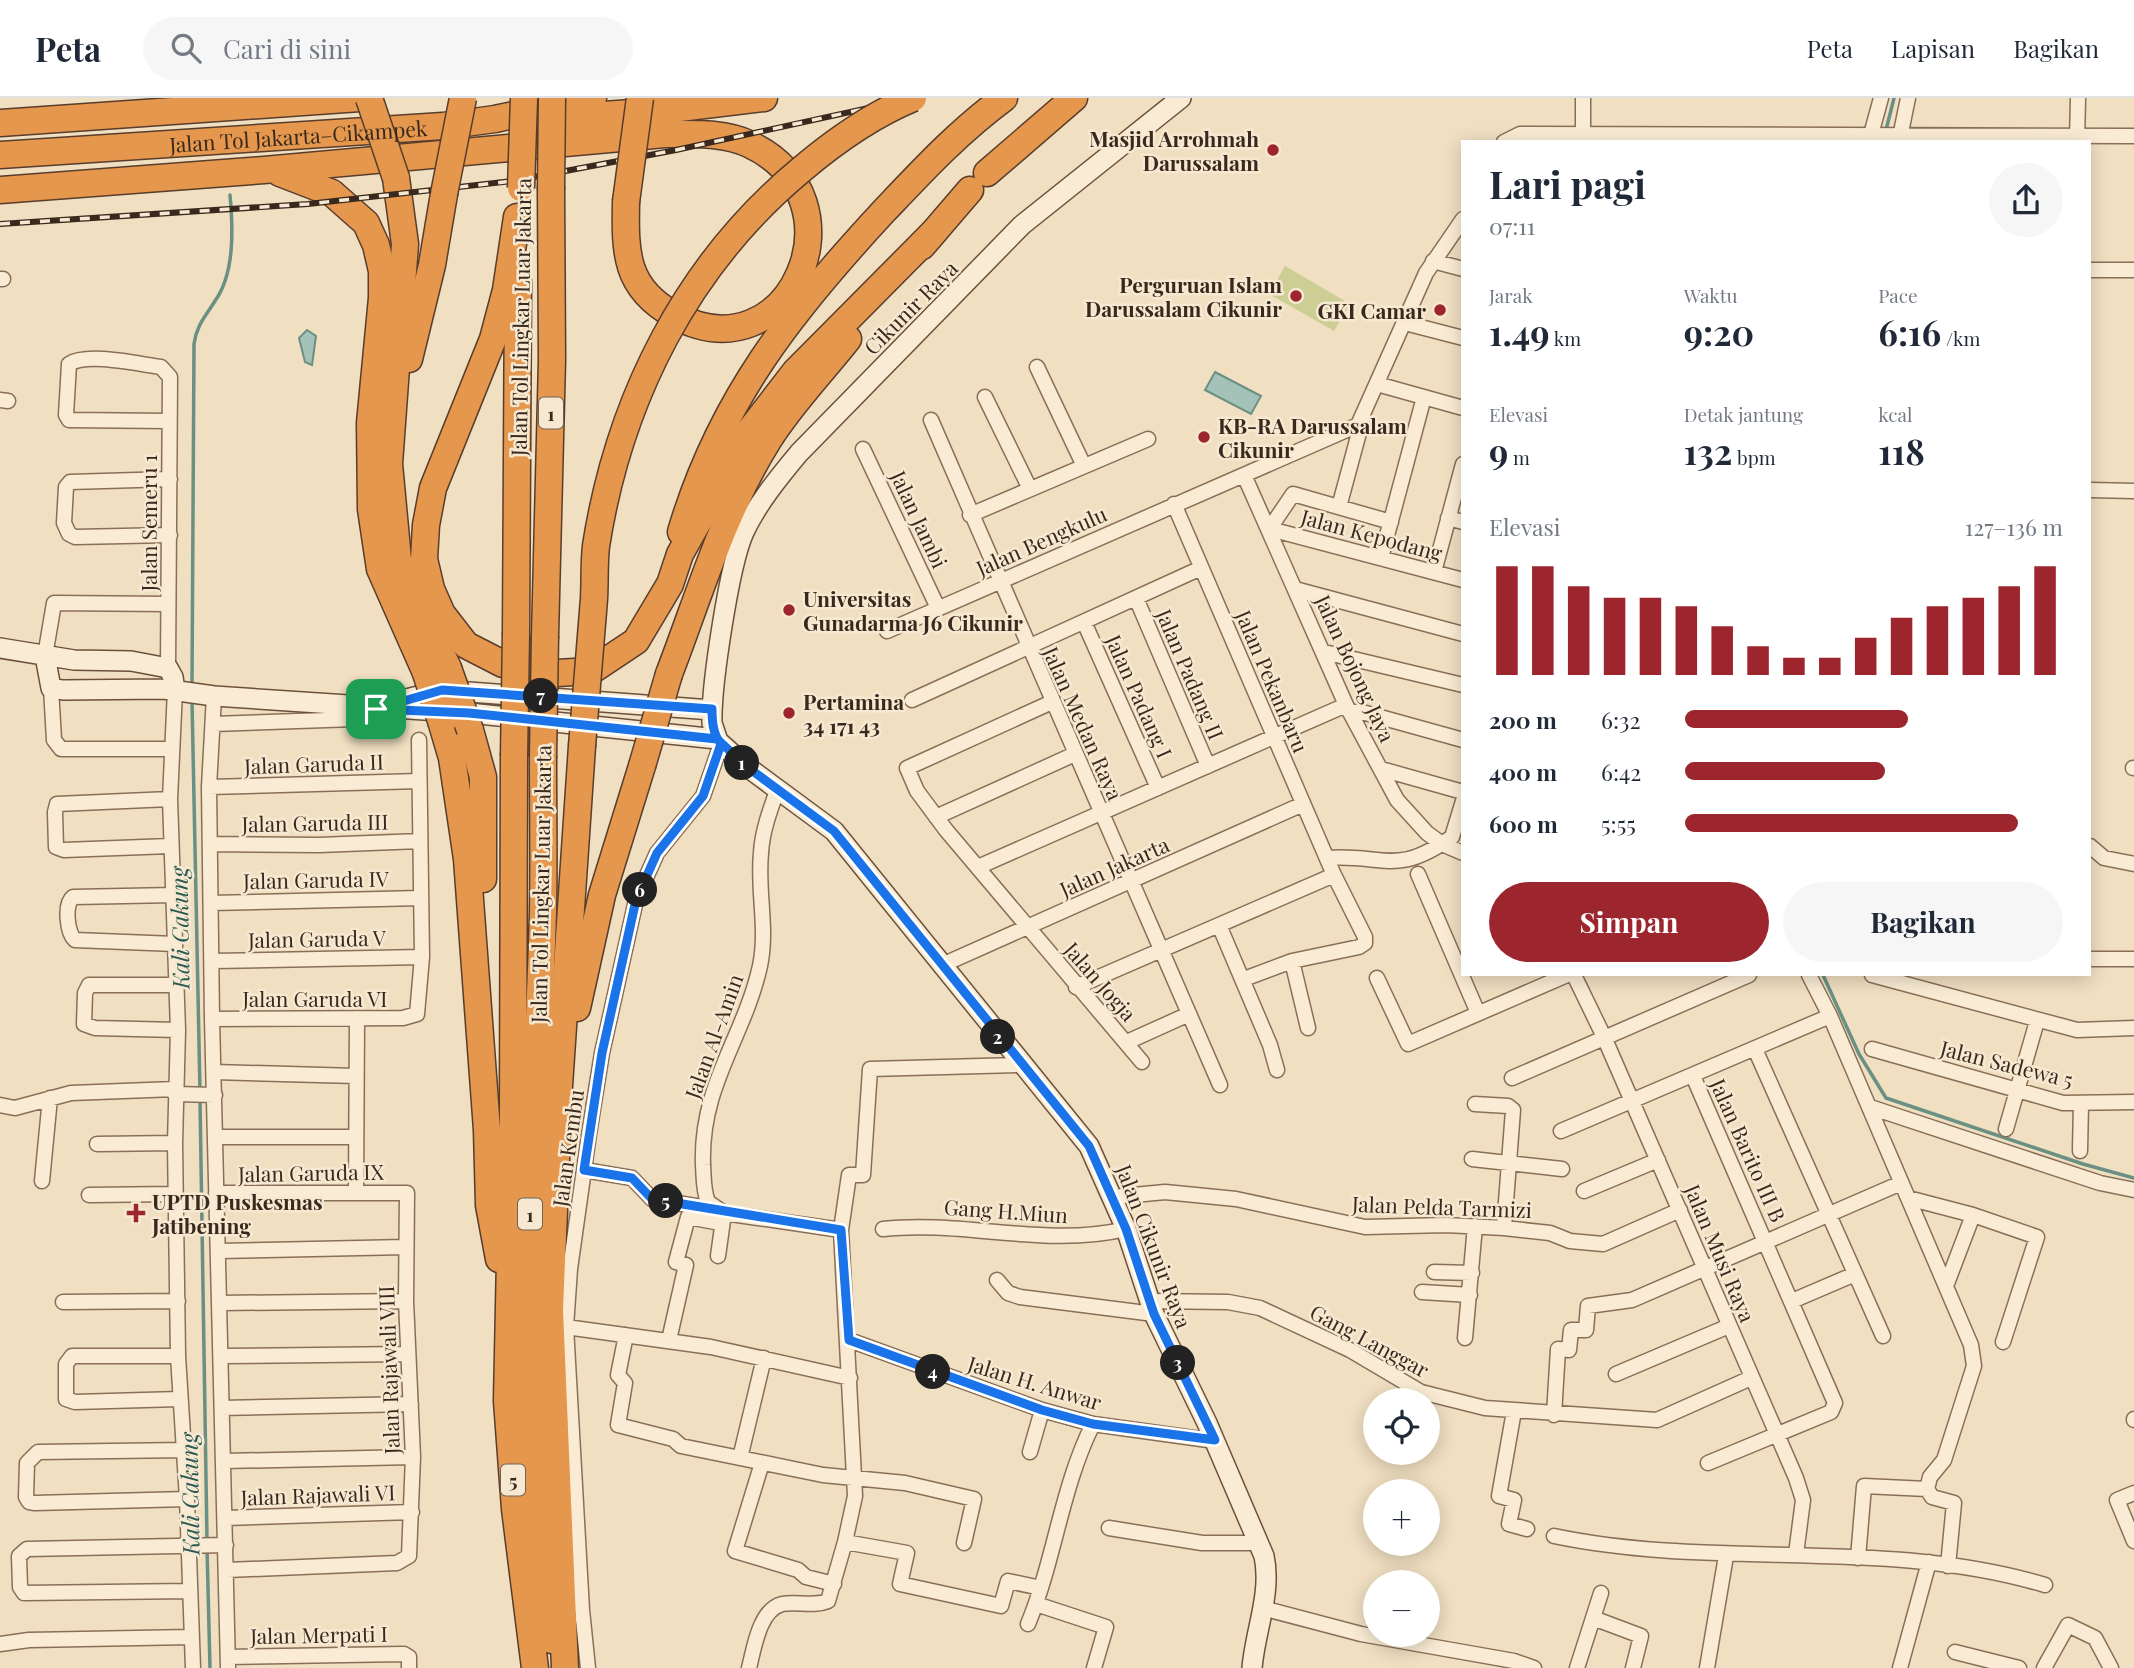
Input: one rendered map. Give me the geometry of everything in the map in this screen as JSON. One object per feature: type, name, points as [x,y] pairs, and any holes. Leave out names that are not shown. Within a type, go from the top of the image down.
[{"type":"highway","name":"Jalan Tol Jakarta–Cikampek","points":[[0,123],[360,98]]},
{"type":"highway","points":[[369,98],[396,178],[405,244],[389,464],[399,565],[437,670],[442,724],[452,758],[467,859],[487,1130],[489,1205],[507,1291]]},
{"type":"highway","points":[[390,436],[432,265],[463,98]]},
{"type":"highway","name":"Jalan Tol Lingkar Luar Jakarta","points":[[524,98],[521,188],[517,217],[513,1116],[507,1291],[507,1401],[515,1508],[535,1668]]},
{"type":"highway","name":"Jalan Tol Lingkar Luar Jakarta","points":[[552,98],[552,360],[543,758],[543,911],[526,1324],[530,1455],[539,1559],[555,1668]]},
{"type":"highway","name":"Jalan Tol Jakarta–Cikampek","points":[[0,155],[419,128],[495,119],[593,98]]},
{"type":"highway","points":[[0,190],[264,170],[665,134],[716,135],[750,144],[794,179],[803,195],[808,225],[808,252],[790,291],[759,320],[739,329],[715,330],[693,325],[664,309],[637,285],[628,262],[626,202],[640,98]]},
{"type":"highway","points":[[495,119],[618,115],[764,98]]},
{"type":"highway","points":[[565,1668],[550,1310],[559,1086],[596,548],[617,448],[655,353],[696,282],[755,211],[819,154],[883,112],[913,98]]},
{"type":"highway","points":[[680,555],[674,555],[690,503],[729,415],[754,370],[823,276],[963,128],[1004,98]]},
{"type":"highway","points":[[517,217],[506,290],[493,339],[433,488],[426,525],[424,559],[431,589],[442,614],[466,645],[503,664],[558,673],[591,671],[636,641],[670,584],[680,555],[748,433],[795,372],[933,233],[979,182],[1074,98]]},
{"type":"highway","points":[[264,170],[310,182],[332,193],[366,223],[376,245],[382,271],[382,298],[370,424],[371,509],[380,569],[470,722],[483,777],[484,967],[480,1021]]},
{"type":"highway","points":[[559,1086],[602,895],[669,674],[733,509],[770,437],[933,233]]},
{"type":"street","name":"Cikunir Raya","points":[[712,709],[729,591],[744,533],[799,453],[1022,225],[1181,98]]},
{"type":"street","points":[[1578,137],[1583,98]]},
{"type":"street","points":[[1871,138],[1881,98]]},
{"type":"street","points":[[1898,138],[1908,98]]},
{"type":"street","points":[[2077,139],[2078,98]]},
{"type":"street","points":[[1508,140],[1520,134],[1648,138],[1942,139],[2077,139],[2134,136]]},
{"type":"street","points":[[1339,507],[1364,416],[1377,384],[1433,261],[1461,222]]},
{"type":"street","points":[[1433,261],[1461,268]]},
{"type":"street","points":[[2091,270],[2134,270]]},
{"type":"street","points":[[1405,323],[1461,337]]},
{"type":"street","name":"Jalan Semeru 1","points":[[167,668],[170,377],[161,367],[94,359],[74,361],[69,365],[66,374],[66,415],[74,422],[169,421]]},
{"type":"street","points":[[1037,367],[1084,466]]},
{"type":"street","points":[[1377,384],[1461,407]]},
{"type":"street","points":[[985,397],[1030,489]]},
{"type":"street","points":[[1381,558],[1424,397]]},
{"type":"street","name":"Jalan Bengkulu","points":[[887,631],[1358,425],[1364,416]]},
{"type":"street","name":"Jalan Medan Raya","points":[[930,420],[1220,1085]]},
{"type":"street","points":[[970,515],[1148,439]]},
{"type":"street","name":"Jalan Jambi","points":[[863,449],[938,608]]},
{"type":"street","name":"Jalan Bojong Jaya","points":[[1244,475],[1349,709],[1397,800],[1414,821],[1442,845],[1461,852]]},
{"type":"street","points":[[170,479],[71,482],[66,487],[64,523],[69,534],[75,537],[170,535]]},
{"type":"street","points":[[1434,572],[1456,520],[1461,481]]},
{"type":"street","points":[[2091,490],[2134,491]]},
{"type":"street","points":[[1270,528],[1293,494],[1391,522]]},
{"type":"street","name":"Jalan Pekanbaru","points":[[1174,504],[1365,943],[1359,947],[1292,961]]},
{"type":"street","name":"Jalan Kepodang","points":[[1270,528],[1461,579]]},
{"type":"street","points":[[912,700],[1201,568]]},
{"type":"street","points":[[1295,589],[1461,633]]},
{"type":"street","name":"Jalan Padang II","points":[[1136,598],[1208,766]]},
{"type":"street","points":[[168,604],[54,603],[46,656],[54,740],[61,749],[172,748]]},
{"type":"street","name":"Jalan Padang I","points":[[1084,622],[1158,788]]},
{"type":"street","points":[[0,648],[74,660],[147,663],[167,668],[173,677],[193,693],[213,724],[209,787],[214,1073],[210,1095],[216,1137],[226,1518],[221,1545],[227,1570],[228,1662]]},
{"type":"street","points":[[1324,652],[1461,685]]},
{"type":"street","points":[[51,688],[193,693],[376,709],[470,722],[719,741],[712,709],[442,690],[376,709]]},
{"type":"street","points":[[468,691],[470,722]]},
{"type":"street","points":[[193,693],[172,748],[170,799],[179,1093],[175,1143],[179,1399],[185,1450],[182,1499],[192,1547],[190,1591],[193,1668]]},
{"type":"street","name":"Jalan Jogja","points":[[1052,702],[906,768],[917,791],[936,817],[1076,987],[1142,1062]]},
{"type":"street","points":[[978,867],[1274,737],[1349,709],[1461,739]]},
{"type":"street","points":[[213,724],[355,719]]},
{"type":"street","points":[[419,740],[422,957]]},
{"type":"street","name":"Jalan Cikunir Raya","points":[[719,741],[777,791],[834,831],[1089,1146],[1126,1229],[1151,1307],[1215,1440],[1267,1570],[1252,1668]]},
{"type":"street","name":"Jalan Kembu","points":[[588,1668],[582,1610],[566,1327],[570,1269],[602,1053],[636,900],[657,853],[703,796],[719,741]]},
{"type":"street","points":[[936,817],[1075,754]]},
{"type":"street","points":[[1381,769],[1461,791]]},
{"type":"street","name":"Jalan Garuda II","points":[[209,787],[419,781]]},
{"type":"street","name":"Jalan Al-Amin","points":[[719,1211],[708,1202],[704,1186],[703,1128],[712,1091],[738,1030],[760,966],[763,946],[761,852],[777,791]]},
{"type":"street","points":[[170,799],[61,803],[55,807],[55,838],[57,847],[64,850],[170,846]]},
{"type":"street","name":"Jalan Jakarta","points":[[942,965],[1303,804]]},
{"type":"street","points":[[1327,858],[1346,857],[1379,863],[1412,860],[1452,837],[1461,808]]},
{"type":"street","name":"Jalan Garuda III","points":[[211,844],[319,845],[419,841]]},
{"type":"street","points":[[2091,847],[2104,858],[2134,864]]},
{"type":"street","points":[[1418,874],[1456,945]]},
{"type":"street","points":[[1076,987],[1334,875]]},
{"type":"street","points":[[174,895],[73,897],[68,905],[69,934],[75,940],[175,944]]},
{"type":"street","name":"Jalan Garuda IV","points":[[211,903],[421,898]]},
{"type":"street","points":[[1219,925],[1244,979],[1277,1070]]},
{"type":"street","name":"Jalan Garuda V","points":[[213,961],[422,957]]},
{"type":"street","name":"Jalan Garuda VI","points":[[212,1019],[409,1018],[417,1014],[422,957]]},
{"type":"street","points":[[2092,959],[2134,959]]},
{"type":"street","points":[[1244,979],[1292,961],[1308,1028]]},
{"type":"street","points":[[1466,976],[1478,1013]]},
{"type":"street","points":[[1377,978],[1408,1044],[1565,976]]},
{"type":"street","name":"Jalan Musi Raya","points":[[1574,976],[1680,1210],[1803,1500],[1797,1554]]},
{"type":"street","points":[[1512,1078],[1747,976]]},
{"type":"street","points":[[1810,976],[1870,1107],[1971,1345],[1974,1366],[1944,1460],[1930,1477],[1927,1489],[1932,1497],[1955,1503],[1948,1566]]},
{"type":"street","points":[[1876,976],[2077,1030],[2134,1028]]},
{"type":"street","points":[[177,985],[89,985],[85,993],[84,1024],[87,1027],[178,1030]]},
{"type":"street","points":[[1127,1042],[1189,1014]]},
{"type":"street","points":[[1561,1131],[1830,1016]]},
{"type":"street","points":[[356,1192],[357,1018]]},
{"type":"street","points":[[2007,1129],[2037,1021]]},
{"type":"street","points":[[1755,1049],[1883,1336]]},
{"type":"street","name":"Jalan Sadewa 5","points":[[1872,1049],[2063,1102],[2134,1102]]},
{"type":"street","points":[[750,1668],[758,1634],[774,1609],[782,1604],[828,1601],[853,1510],[855,1477],[841,1230],[849,1175],[863,1175],[870,1069],[1021,1065]]},
{"type":"street","points":[[214,1073],[356,1076]]},
{"type":"street","name":"Jalan Barito III B","points":[[1693,1076],[1835,1406],[1831,1412],[1776,1435]]},
{"type":"street","points":[[0,1105],[15,1108],[71,1093],[210,1095]]},
{"type":"street","points":[[42,1181],[50,1098]]},
{"type":"street","points":[[2080,1151],[2081,1103]]},
{"type":"street","points":[[1475,1104],[1512,1108],[1513,1128],[1504,1228]]},
{"type":"street","points":[[1870,1107],[2100,1183],[2134,1190]]},
{"type":"street","points":[[216,1137],[356,1137]]},
{"type":"street","points":[[97,1144],[175,1143]]},
{"type":"street","points":[[1472,1159],[1562,1169]]},
{"type":"street","points":[[1584,1191],[1658,1160]]},
{"type":"street","points":[[584,1170],[632,1178],[652,1199],[841,1230]]},
{"type":"street","points":[[1554,1415],[1558,1349],[1569,1350],[1572,1330],[1586,1330],[1588,1306],[1632,1300],[1901,1183]]},
{"type":"street","name":"Jalan Garuda IX","points":[[216,1193],[406,1191]]},
{"type":"street","name":"Jalan Rajawali VIII","points":[[227,1570],[397,1563],[410,1556],[413,1457],[406,1301],[406,1191]]},
{"type":"street","name":"Jalan Pelda Tarmizi","points":[[1113,1198],[1165,1192],[1236,1199],[1365,1227],[1504,1228],[1549,1233],[1570,1241],[1603,1244],[1680,1210]]},
{"type":"street","points":[[89,1195],[175,1194]]},
{"type":"street","points":[[1908,1198],[1973,1215],[2037,1237],[2003,1342]]},
{"type":"street","points":[[718,1256],[719,1211]]},
{"type":"street","points":[[668,1340],[686,1265],[676,1262],[688,1217],[715,1223],[719,1211]]},
{"type":"street","points":[[1946,1286],[1973,1215]]},
{"type":"street","name":"Gang H.Miun","points":[[883,1229],[916,1225],[1052,1235],[1126,1229]]},
{"type":"street","points":[[1465,1339],[1475,1226]]},
{"type":"street","points":[[219,1251],[406,1247]]},
{"type":"street","points":[[1434,1272],[1472,1273]]},
{"type":"street","points":[[1792,1301],[1855,1275]]},
{"type":"street","name":"Gang Langgar","points":[[997,1280],[1008,1293],[1020,1297],[1151,1307],[1228,1302],[1260,1308],[1350,1350],[1421,1392],[1485,1408],[1554,1415],[1657,1420],[1751,1378]]},
{"type":"street","points":[[1422,1292],[1470,1295]]},
{"type":"street","points":[[63,1302],[178,1301]]},
{"type":"street","points":[[221,1303],[406,1301]]},
{"type":"street","points":[[1616,1374],[1729,1326]]},
{"type":"street","points":[[566,1327],[668,1340],[850,1378]]},
{"type":"street","points":[[626,1335],[618,1376],[625,1383],[618,1426],[673,1439],[681,1446],[762,1463],[905,1483],[974,1499],[964,1543]]},
{"type":"street","name":"Jalan H. Anwar","points":[[849,1340],[1042,1410],[1093,1424],[1215,1440]]},
{"type":"street","points":[[222,1356],[408,1353]]},
{"type":"street","points":[[178,1356],[72,1356],[66,1364],[68,1402],[179,1399]]},
{"type":"street","points":[[740,1458],[764,1358]]},
{"type":"street","points":[[222,1408],[411,1404]]},
{"type":"street","points":[[1030,1452],[1042,1410]]},
{"type":"street","points":[[1514,1411],[1499,1496],[1514,1500],[1509,1524],[1527,1529]]},
{"type":"street","points":[[1028,1624],[1041,1588],[1071,1476],[1093,1424]]},
{"type":"street","points":[[1708,1463],[1776,1435]]},
{"type":"street","points":[[182,1499],[31,1503],[26,1497],[27,1463],[31,1456],[38,1452],[185,1450]]},
{"type":"street","points":[[225,1461],[413,1457]]},
{"type":"street","points":[[762,1463],[743,1515],[735,1551],[834,1584]]},
{"type":"street","points":[[1858,1558],[1864,1486],[1927,1489]]},
{"type":"street","points":[[2134,1493],[2117,1500],[2134,1541]]},
{"type":"street","name":"Jalan Rajawali VI","points":[[226,1518],[412,1512]]},
{"type":"street","points":[[1109,1528],[1202,1543],[1258,1542]]},
{"type":"street","points":[[1554,1536],[1597,1545],[1726,1556],[1797,1554],[1929,1562],[2045,1585]]},
{"type":"street","points":[[845,1542],[906,1553],[900,1584],[1001,1606],[1008,1581],[1041,1588]]},
{"type":"street","points":[[190,1591],[24,1593],[20,1587],[19,1556],[27,1549],[221,1545]]},
{"type":"street","points":[[1707,1668],[1726,1556]]},
{"type":"street","points":[[1900,1668],[1929,1562]]},
{"type":"street","points":[[1577,1668],[1601,1593]]},
{"type":"street","points":[[1036,1604],[1106,1627],[1094,1668]]},
{"type":"street","points":[[1262,1608],[1361,1634],[1514,1661],[1534,1668]]},
{"type":"street","points":[[1593,1618],[1641,1636],[1633,1668]]},
{"type":"street","points":[[2045,1668],[2068,1625],[2095,1638],[2111,1668]]},
{"type":"street","points":[[0,1644],[29,1640],[191,1637]]},
{"type":"street","points":[[1955,1652],[2019,1668]]},
{"type":"street","name":"Jalan Merpati I","points":[[228,1662],[404,1654],[409,1662]]},
{"type":"green space","points":[[1285,266],[1350,304],[1334,331],[1269,294]]},
{"type":"water","points":[[307,330],[316,336],[312,365],[305,362],[299,338]]},
{"type":"water","points":[[1215,372],[1261,396],[1251,414],[1205,390]]},
{"type":"waterway","points":[[1886,130],[1894,98]]},
{"type":"waterway","name":"Kali Cakung","points":[[192,686],[194,344],[199,326],[222,290],[226,277],[232,236],[230,195]]},
{"type":"waterway","name":"Kali Cakung","points":[[192,701],[200,1092]]},
{"type":"waterway","points":[[1823,976],[1859,1054],[1886,1098],[2083,1164],[2134,1178]]},
{"type":"waterway","name":"Kali Cakung","points":[[200,1100],[207,1540]]},
{"type":"waterway","name":"Kali Cakung","points":[[207,1548],[210,1668]]},
{"type":"railway","points":[[0,224],[308,204],[513,181],[676,150],[914,98]]},
{"type":"place","name":"Masjid Arrohmah Darussalam","points":[[1273,150]]},
{"type":"place","name":"Perguruan Islam Darussalam Cikunir","points":[[1296,296]]},
{"type":"place","name":"GKI Camar","points":[[1440,310]]},
{"type":"place","name":"KB-RA Darussalam Cikunir","points":[[1204,437]]},
{"type":"place","name":"Universitas Gunadarma J6 Cikunir","points":[[789,610]]},
{"type":"place","name":"Pertamina 34 171 43","points":[[789,713]]},
{"type":"place","name":"UPTD Puskesmas Jatibening","points":[[136,1213]]},
{"type":"route","points":[[376,709],[442,690],[712,709],[712,723],[717,739],[721,744],[703,796],[663,843],[650,864],[636,900],[602,1053],[584,1170],[632,1178],[652,1199],[715,1209],[724,1213],[841,1230],[849,1340],[1042,1410],[1093,1424],[1215,1440],[1154,1314],[1126,1229],[1089,1146],[979,1014],[834,831],[777,791],[717,739],[469,713],[376,709]]}]
